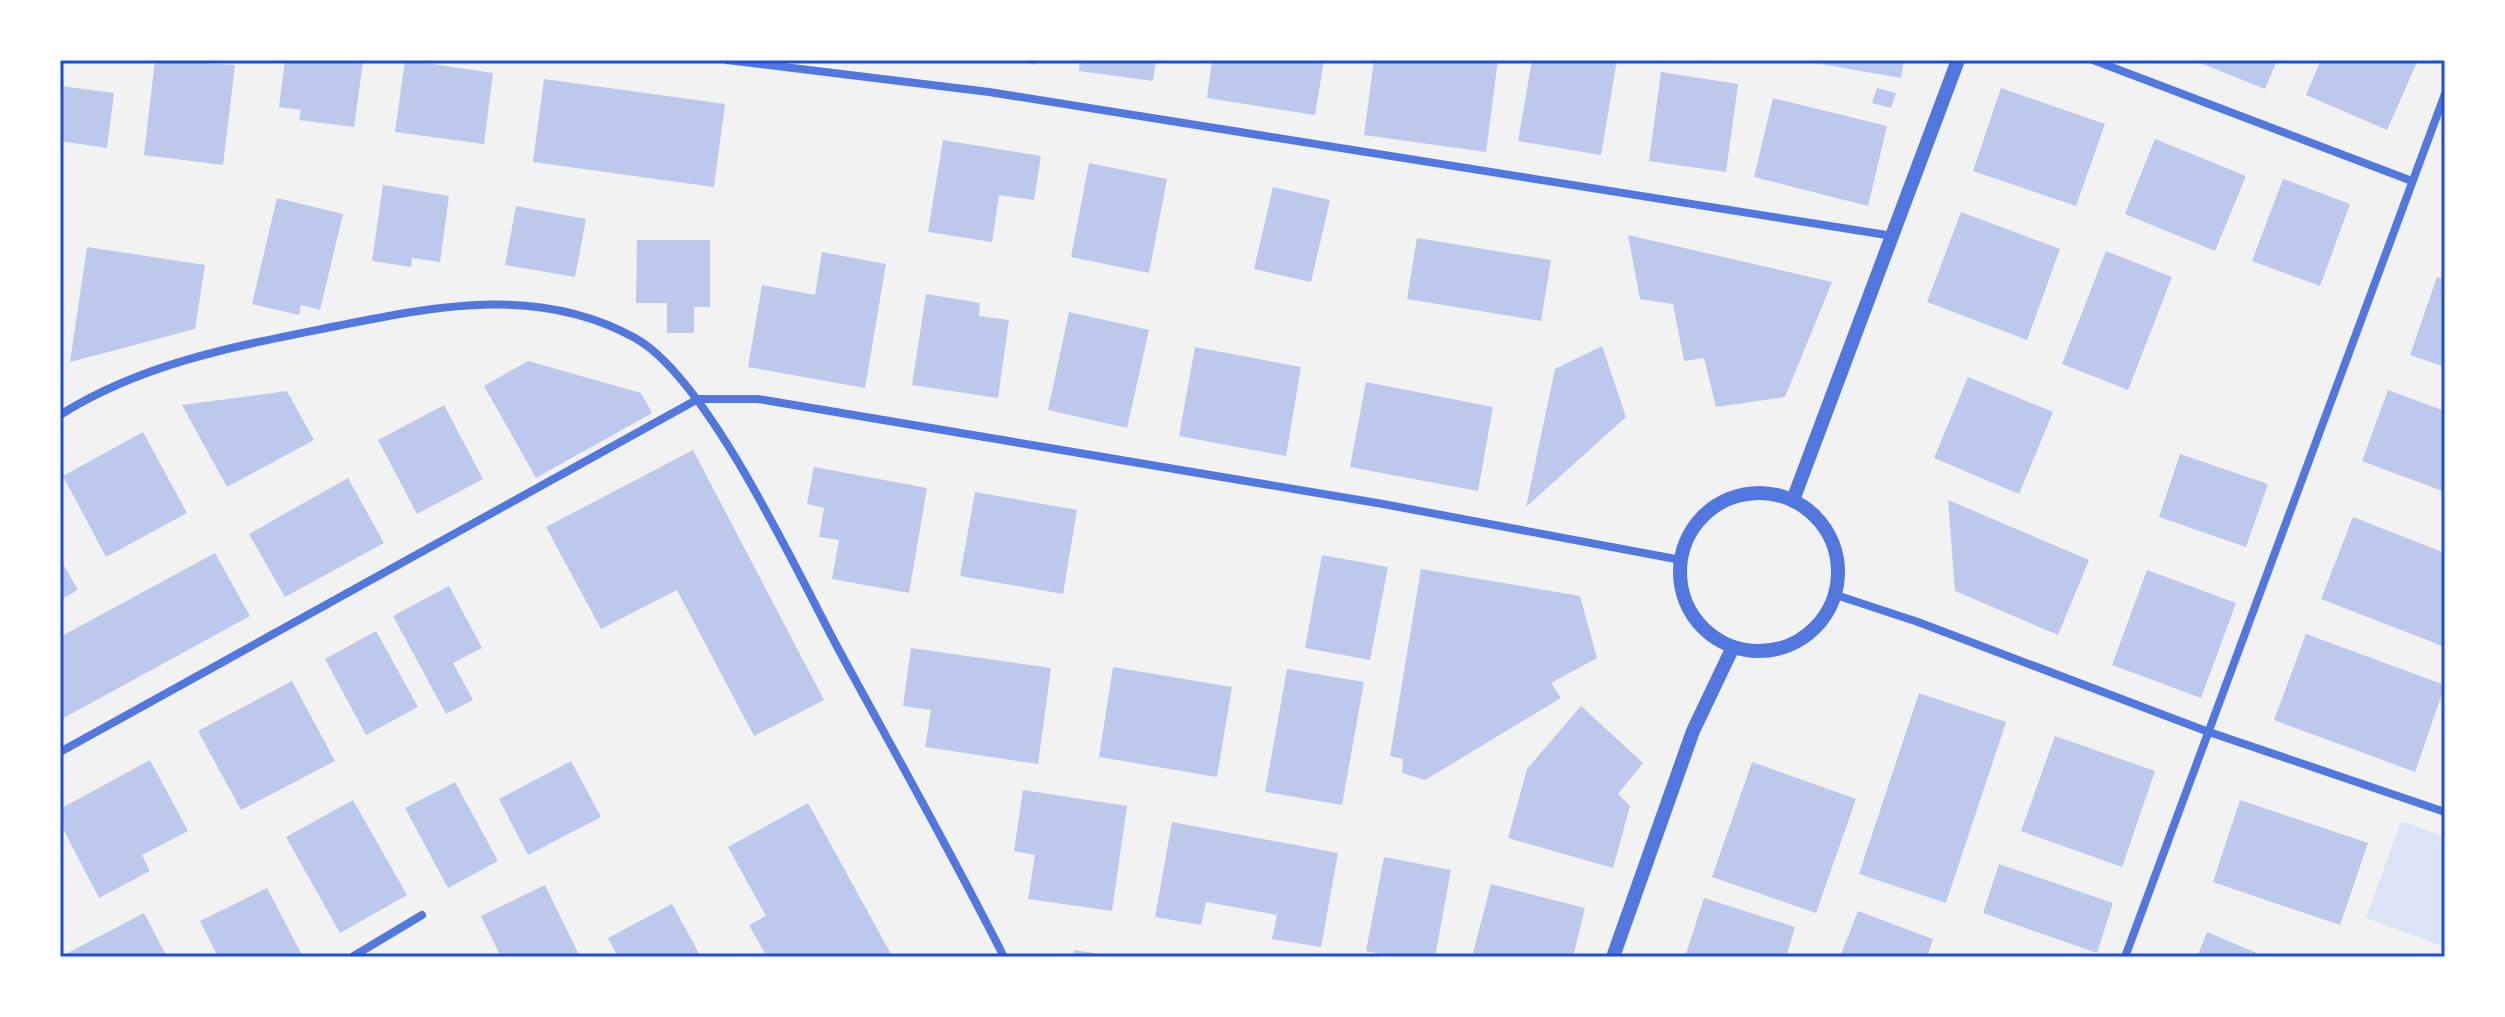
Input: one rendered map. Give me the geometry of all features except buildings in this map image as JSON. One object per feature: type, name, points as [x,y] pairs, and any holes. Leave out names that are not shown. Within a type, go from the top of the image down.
[{"type":"street","points":[[727,60],[989,92],[1894,236]]},
{"type":"street","points":[[1793,500],[1958,60]]},
{"type":"street","points":[[2093,60],[2412,181]]},
{"type":"street","points":[[2125,957],[2206,731],[2445,94]]},
{"type":"street","points":[[60,415],[87,398],[171,363],[421,309],[477,304],[533,304],[597,320],[651,348],[668,362],[698,399],[755,496],[1004,957]]},
{"type":"street","points":[[60,752],[698,399],[758,399],[1383,504],[1681,560]]},
{"type":"street","points":[[1756,493],[1793,500],[1822,524],[1834,545],[1839,569],[1836,595],[1825,617],[1807,636],[1785,648],[1760,652],[1733,647],[1715,638],[1686,604],[1680,583],[1681,560],[1689,535],[1706,513],[1729,499],[1756,493]]},
{"type":"street","points":[[1836,595],[1922,624],[2206,731],[2445,812]]},
{"type":"street","points":[[1613,957],[1693,731],[1733,647]]},
{"type":"street","points":[[352,957],[422,915]]},
{"type":"shaded area","points":[[2401,821],[2445,837],[2445,947],[2366,918]]}]
